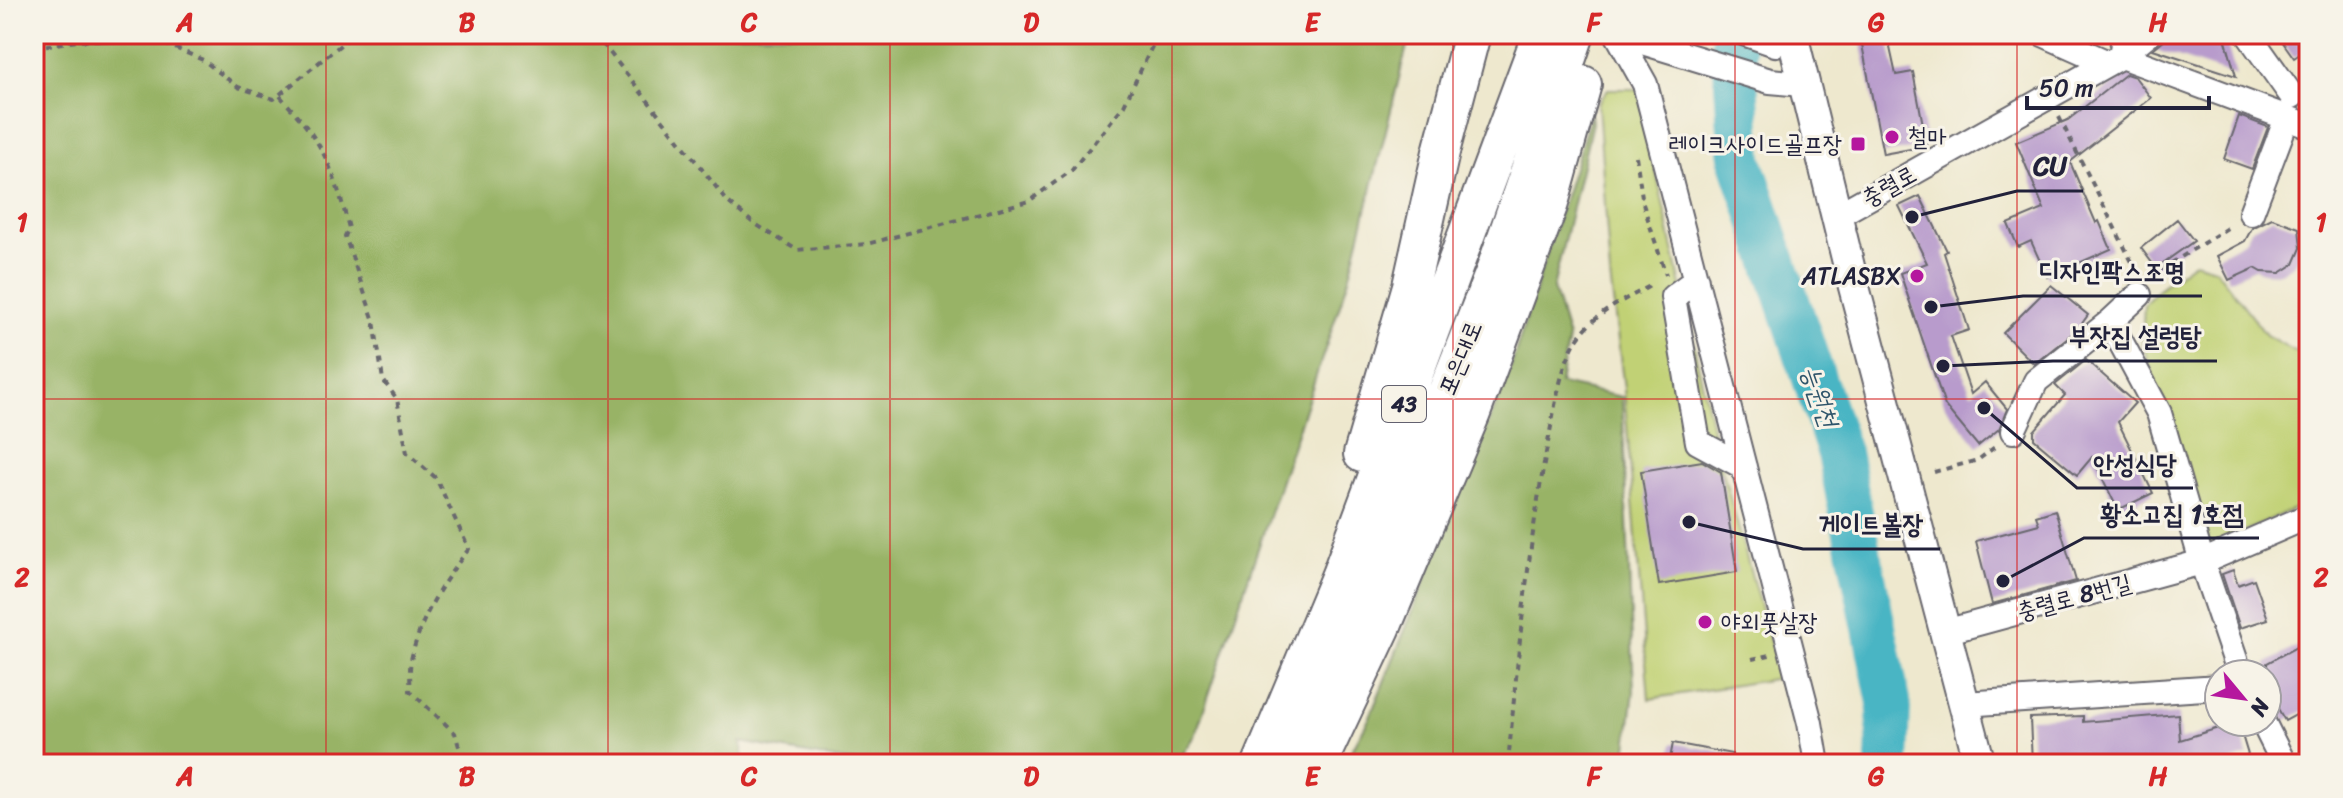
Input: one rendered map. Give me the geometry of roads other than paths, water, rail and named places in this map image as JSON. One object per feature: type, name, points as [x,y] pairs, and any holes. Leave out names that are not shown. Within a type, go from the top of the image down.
[{"type":"highway","points":[[1246,764],[1337,534],[1363,452],[1411,286],[1472,34]]},
{"type":"highway","points":[[1318,764],[1382,628],[1472,413],[1550,203],[1565,40]]},
{"type":"highway","name":"포은대로","points":[[1261,764],[1565,40]]},
{"type":"highway","name":"포은대로","points":[[1289,764],[1355,623],[1494,272],[1565,40]]},
{"type":"main road","points":[[1784,37],[1802,84],[1980,764]]},
{"type":"street","points":[[1746,34],[1784,37]]},
{"type":"street","points":[[2043,34],[2118,51],[2296,113]]},
{"type":"street","name":"충렬로","points":[[1836,216],[2049,97],[2148,34]]},
{"type":"street","points":[[2248,34],[2296,113]]},
{"type":"street","points":[[1628,36],[1770,81],[1802,84]]},
{"type":"street","points":[[1628,36],[1645,84],[1696,280],[1810,723],[1817,764]]},
{"type":"street","points":[[2251,213],[2296,113]]},
{"type":"street","points":[[1696,280],[1664,290],[1698,442],[1744,467]]},
{"type":"street","points":[[2013,431],[2036,381],[2139,295]]},
{"type":"street","points":[[2110,322],[2159,413],[2202,562],[2235,658]]},
{"type":"street","name":"충렬로 8번길","points":[[1945,632],[2202,562],[2309,516]]},
{"type":"street","points":[[1964,704],[2203,688]]},
{"type":"street","points":[[2271,738],[2284,764]]},
{"type":"waterway","name":"능원천","points":[[1733,34],[1741,161],[1839,453],[1889,702],[1887,764]]},
{"type":"place","name":"철마","points":[[1892,137]]},
{"type":"place","name":"레이크사이드골프장","points":[[1858,144]]},
{"type":"place","name":"CU","points":[[1912,217]]},
{"type":"place","name":"ATLASBX","points":[[1917,276]]},
{"type":"place","name":"디자인팍스조명","points":[[1931,307]]},
{"type":"place","name":"부잣집 설렁탕","points":[[1943,366]]},
{"type":"place","name":"안성식당","points":[[1984,408]]},
{"type":"place","name":"게이트볼장","points":[[1689,522]]},
{"type":"place","name":"황소고집 1호점","points":[[2003,581]]},
{"type":"place","name":"야외풋살장","points":[[1705,622]]}]
